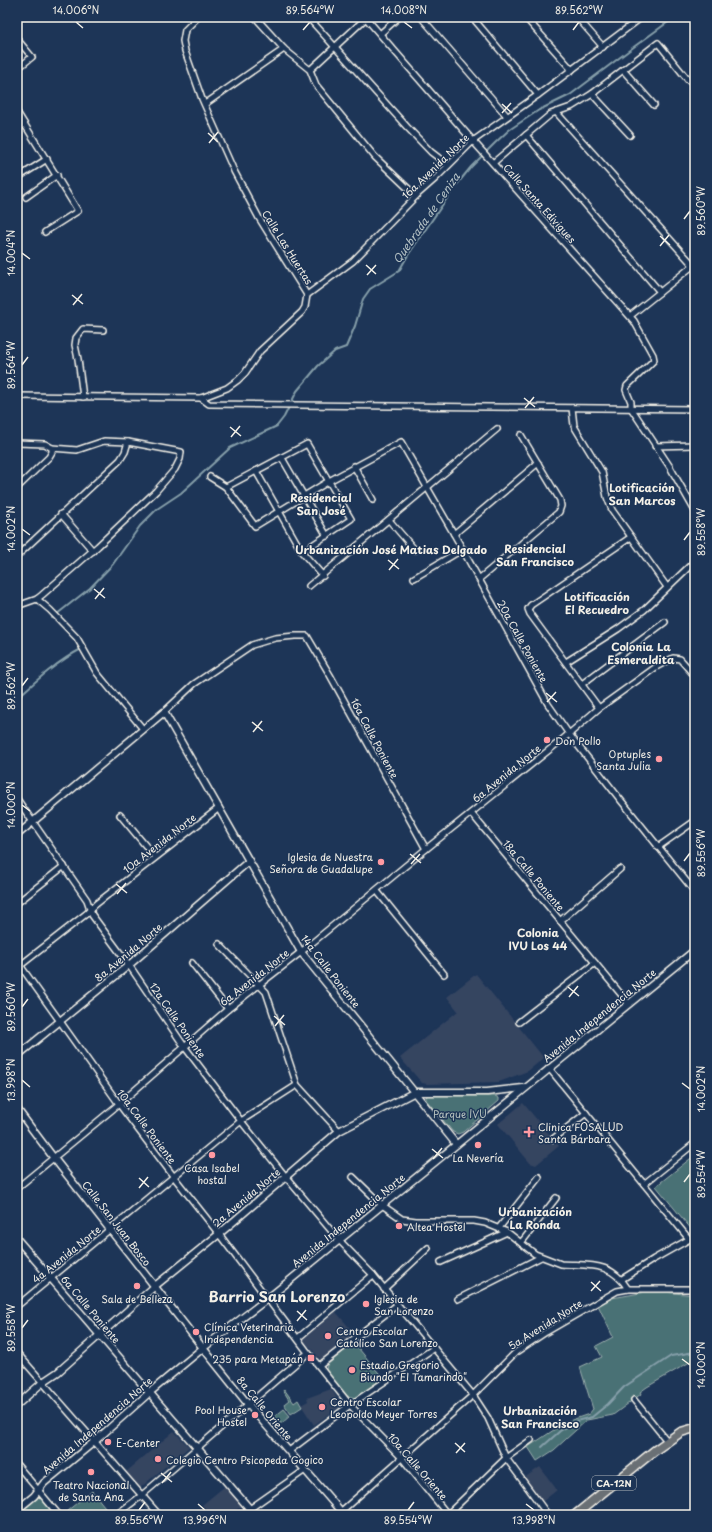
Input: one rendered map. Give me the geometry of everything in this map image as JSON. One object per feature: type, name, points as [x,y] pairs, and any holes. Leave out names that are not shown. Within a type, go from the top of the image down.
[{"type":"main road","name":"CA-12N","points":[[575,1515],[681,1432],[695,1428]]},
{"type":"street","name":"Calle Las Huertas","points":[[17,396],[83,398],[201,398],[227,388],[238,380],[264,348],[305,308],[307,295],[255,212],[234,171],[205,104],[185,51],[183,42],[185,30],[198,17]]},
{"type":"street","points":[[255,17],[284,49],[310,70],[316,85],[375,157],[416,196]]},
{"type":"street","points":[[308,17],[336,46],[407,127],[431,152],[448,165]]},
{"type":"street","points":[[380,34],[399,17]]},
{"type":"street","points":[[421,17],[507,116]]},
{"type":"street","points":[[472,17],[538,95]]},
{"type":"street","points":[[525,17],[572,70]]},
{"type":"street","points":[[577,17],[603,47]]},
{"type":"street","name":"16a Avenida Norte","points":[[307,295],[353,261],[416,196],[473,141],[572,70],[641,17]]},
{"type":"street","points":[[310,70],[366,18]]},
{"type":"street","name":"Calle Santa Edivigues","points":[[366,18],[473,141],[630,316],[654,357],[653,362],[627,386],[626,390],[631,402],[631,408]]},
{"type":"street","points":[[17,40],[32,57],[17,69]]},
{"type":"street","points":[[493,163],[551,114],[571,107],[592,94],[658,44],[688,80]]},
{"type":"street","points":[[205,104],[284,49]]},
{"type":"street","points":[[623,70],[654,105]]},
{"type":"street","points":[[592,94],[630,135]]},
{"type":"street","points":[[17,112],[78,211],[45,232]]},
{"type":"street","points":[[556,112],[694,264],[630,316]]},
{"type":"street","points":[[17,128],[24,124]]},
{"type":"street","points":[[526,135],[660,292]]},
{"type":"street","points":[[17,178],[47,159]]},
{"type":"street","points":[[26,197],[57,176]]},
{"type":"street","points":[[83,398],[75,345],[76,338],[83,329],[103,330]]},
{"type":"street","points":[[201,398],[209,404],[695,408]]},
{"type":"street","points":[[572,408],[574,426],[602,472],[607,497],[612,510],[667,587]]},
{"type":"street","points":[[631,408],[670,466],[695,511]]},
{"type":"street","points":[[309,586],[323,576],[497,429]]},
{"type":"street","points":[[479,579],[558,512],[561,506],[560,500],[521,435]]},
{"type":"street","points":[[17,443],[45,444],[52,448],[77,450],[109,440],[181,452],[180,459],[175,469],[156,491],[93,551],[36,599],[17,606]]},
{"type":"street","points":[[17,556],[60,514],[120,460],[125,452],[128,442]]},
{"type":"street","name":"20a Calle Poniente","points":[[354,466],[401,442],[463,549],[548,704],[569,734],[695,892]]},
{"type":"street","points":[[226,487],[307,444],[351,519],[302,552]]},
{"type":"street","points":[[656,446],[695,445]]},
{"type":"street","points":[[17,488],[49,457],[52,452],[52,448]]},
{"type":"street","points":[[282,458],[327,536]]},
{"type":"street","points":[[454,534],[538,463]]},
{"type":"street","points":[[210,477],[226,487],[255,526],[354,466],[373,500]]},
{"type":"street","points":[[256,471],[302,552],[323,576]]},
{"type":"street","points":[[60,514],[93,551]]},
{"type":"street","points":[[389,520],[415,550]]},
{"type":"street","points":[[599,708],[530,614],[528,609],[531,605],[631,537]]},
{"type":"street","points":[[414,578],[463,549]]},
{"type":"street","points":[[566,662],[644,610],[695,561]]},
{"type":"street","points":[[36,599],[50,610],[77,638],[97,673],[143,729]]},
{"type":"street","points":[[582,684],[665,622]]},
{"type":"street","name":"16a Calle Poniente","points":[[164,712],[194,684],[252,644],[275,638],[307,636],[426,849]]},
{"type":"street","name":"6a Avenida Norte","points":[[17,1188],[119,1104],[228,1009],[301,952],[599,708],[656,667],[673,658],[680,659],[695,676]]},
{"type":"street","points":[[17,835],[164,712]]},
{"type":"street","name":"14a Calle Poniente","points":[[164,712],[301,952],[456,1144]]},
{"type":"street","name":"12a Calle Poniente","points":[[17,799],[86,900],[92,915],[129,965],[184,1046],[286,1177],[339,1240],[373,1275],[398,1304],[473,1395],[488,1418],[506,1458],[548,1515]]},
{"type":"street","name":"10a Avenida Norte","points":[[18,965],[219,808]]},
{"type":"street","name":"18a Calle Poniente","points":[[471,813],[629,1004]]},
{"type":"street","points":[[120,815],[155,857]]},
{"type":"street","points":[[658,847],[695,821]]},
{"type":"street","name":"8a Avenida Norte","points":[[17,1056],[129,965],[249,860]]},
{"type":"street","points":[[17,903],[64,866]]},
{"type":"street","points":[[560,921],[620,869]]},
{"type":"street","points":[[377,890],[444,974]]},
{"type":"street","points":[[219,944],[260,984],[269,997],[297,1085],[339,1131]]},
{"type":"street","name":"Avenida Independencia Norte","points":[[17,1510],[34,1496],[44,1483],[203,1348],[268,1299],[525,1087],[695,950]]},
{"type":"street","points":[[192,963],[228,1009]]},
{"type":"street","points":[[519,1022],[595,963]]},
{"type":"street","name":"10a Calle Poniente","points":[[18,965],[61,1021],[119,1104],[268,1299]]},
{"type":"street","points":[[549,1068],[689,1239]]},
{"type":"street","name":"4a Avenida Norte","points":[[17,1306],[241,1121],[297,1085]]},
{"type":"street","name":"2a Avenida Norte","points":[[17,1405],[43,1382],[58,1372],[155,1286],[219,1234],[339,1131],[415,1092],[487,1092],[525,1087]]},
{"type":"street","name":"Calle San Juan Bosco","points":[[17,1109],[203,1348]]},
{"type":"street","points":[[553,1139],[586,1112]]},
{"type":"street","points":[[644,1184],[695,1143]]},
{"type":"street","points":[[353,1177],[382,1205],[402,1219],[416,1221],[474,1220],[507,1232],[541,1257],[561,1264],[607,1268],[622,1279],[628,1288],[695,1289]]},
{"type":"street","points":[[499,1228],[539,1177]]},
{"type":"street","points":[[521,1243],[556,1198]]},
{"type":"street","points":[[441,1262],[507,1232]]},
{"type":"street","points":[[622,1279],[695,1236]]},
{"type":"street","name":"6a Calle Poniente","points":[[17,1239],[52,1277],[99,1335],[255,1515]]},
{"type":"street","points":[[384,1289],[428,1248]]},
{"type":"street","points":[[458,1298],[541,1257]]},
{"type":"street","points":[[298,1338],[373,1275]]},
{"type":"street","name":"5a Avenida Norte","points":[[341,1514],[473,1395],[505,1362],[525,1345],[612,1294],[628,1288]]},
{"type":"street","name":"10a Calle Oriente","points":[[268,1299],[308,1353],[350,1405],[402,1458],[447,1515]]},
{"type":"street","points":[[319,1366],[398,1304]]},
{"type":"street","name":"8a Calle Oriente","points":[[203,1348],[247,1403],[341,1514]]},
{"type":"street","points":[[289,1451],[350,1405],[434,1348]]},
{"type":"street","points":[[17,1353],[159,1515]]},
{"type":"street","points":[[116,1515],[141,1496],[247,1403],[308,1353]]},
{"type":"street","points":[[634,1400],[668,1442]]},
{"type":"street","points":[[447,1515],[506,1458],[531,1440]]},
{"type":"street","points":[[17,1465],[59,1515]]},
{"type":"street","points":[[241,1515],[305,1470]]},
{"type":"shaded area","points":[[476,974],[544,1058],[528,1071],[499,1082],[422,1083],[400,1058],[458,1011],[447,997]]},
{"type":"shaded area","points":[[523,1103],[559,1146],[536,1165],[530,1163],[498,1124]]},
{"type":"shaded area","name":"Centro Escolar Católico San Lorenzo","points":[[336,1312],[354,1333],[321,1360],[303,1339]]},
{"type":"shaded area","name":"Centro Escolar Leopoldo Meyer Torres","points":[[331,1389],[342,1405],[314,1425],[301,1405],[308,1401],[307,1398]]},
{"type":"shaded area","name":"Colegio Centro Psicopeda Gogico","points":[[174,1431],[189,1447],[140,1488],[126,1472]]},
{"type":"shaded area","points":[[540,1467],[557,1490],[542,1502],[524,1478]]},
{"type":"shaded area","points":[[225,1486],[242,1506],[229,1515],[203,1515],[207,1512],[202,1505]]},
{"type":"green space","name":"Parque IVU","points":[[428,1095],[495,1096],[499,1098],[499,1101],[463,1132],[458,1134],[453,1132],[426,1100]]},
{"type":"green space","points":[[695,1155],[695,1228],[692,1230],[656,1186]]},
{"type":"green space","points":[[652,1291],[695,1295],[695,1359],[647,1387],[640,1392],[641,1394],[613,1415],[587,1420],[554,1450],[537,1461],[528,1447],[566,1422],[589,1414],[593,1409],[580,1367],[602,1357],[596,1346],[613,1337],[598,1305],[612,1298]]},
{"type":"green space","name":"Estadio Gregorio Biundo \"El Tamarindo\"","points":[[354,1343],[383,1378],[356,1398],[347,1396],[326,1370],[327,1365]]},
{"type":"green space","points":[[284,1389],[294,1403],[298,1400],[302,1407],[291,1414],[284,1404],[289,1400],[283,1390]]},
{"type":"green space","points":[[284,1409],[290,1416],[280,1423],[274,1417]]},
{"type":"green space","points":[[92,1491],[109,1512],[105,1515],[70,1515],[67,1511]]},
{"type":"green space","points":[[39,1497],[56,1515],[17,1515],[17,1514]]},
{"type":"waterway","name":"Quebrada de Ceniza","points":[[52,618],[90,588],[113,564],[140,526],[157,509],[181,493],[230,448],[277,426],[284,417],[297,391],[318,366],[335,351],[346,347],[355,326],[363,299],[370,289],[399,271],[408,255],[454,188],[471,167],[495,143],[509,130],[539,110],[570,95],[675,17]]},
{"type":"waterway","name":"Quebrada de Ceniza","points":[[17,698],[41,677],[83,648]]},
{"type":"waterway","points":[[542,1447],[560,1431],[576,1421],[592,1417],[608,1404],[624,1387],[671,1356],[695,1352]]},
{"type":"place","name":"Don Pollo","points":[[547,740]]},
{"type":"place","name":"Optuples Santa Julia","points":[[659,759]]},
{"type":"place","name":"Iglesia de Nuestra Señora de Guadalupe","points":[[381,862]]},
{"type":"place","name":"Clinica FOSALUD Santa Bárbara","points":[[529,1132]]},
{"type":"place","name":"La Nevería","points":[[478,1145]]},
{"type":"place","name":"Casa Isabel hostal","points":[[212,1155]]},
{"type":"place","name":"Altea Hostel","points":[[399,1226]]},
{"type":"place","name":"Sala de Belleza","points":[[137,1286]]},
{"type":"place","name":"Iglesia de San Lorenzo","points":[[366,1304]]},
{"type":"place","name":"Clínica Veterinaria Independencia","points":[[196,1332]]},
{"type":"place","name":"Centro Escolar Católico San Lorenzo","points":[[328,1336]]},
{"type":"place","name":"235 para Metapán","points":[[311,1358]]},
{"type":"place","name":"Estadio Gregorio Biundo \"El Tamarindo\"","points":[[352,1370]]},
{"type":"place","name":"Centro Escolar Leopoldo Meyer Torres","points":[[322,1407]]},
{"type":"place","name":"Pool House Hostel","points":[[255,1415]]},
{"type":"place","name":"E-Center","points":[[108,1442]]},
{"type":"place","name":"Colegio Centro Psicopeda Gogico","points":[[158,1459]]},
{"type":"place","name":"Teatro Nacional de Santa Ana","points":[[91,1472]]},
{"type":"district","name":"Lotificación San Marcos","points":[[642,493]]},
{"type":"district","name":"Residencial San José","points":[[321,503]]},
{"type":"district","name":"Urbanización José Matias Delgado","points":[[391,549]]},
{"type":"district","name":"Residencial San Francisco","points":[[535,554]]},
{"type":"district","name":"Lotificación El Recuedro","points":[[597,602]]},
{"type":"district","name":"Colonia La Esmeraldita","points":[[641,652]]},
{"type":"district","name":"Colonia IVU Los 44","points":[[538,938]]},
{"type":"district","name":"Urbanización La Ronda","points":[[535,1217]]},
{"type":"district","name":"Barrio San Lorenzo","points":[[277,1296]]},
{"type":"district","name":"Urbanización San Francisco","points":[[540,1416]]}]
